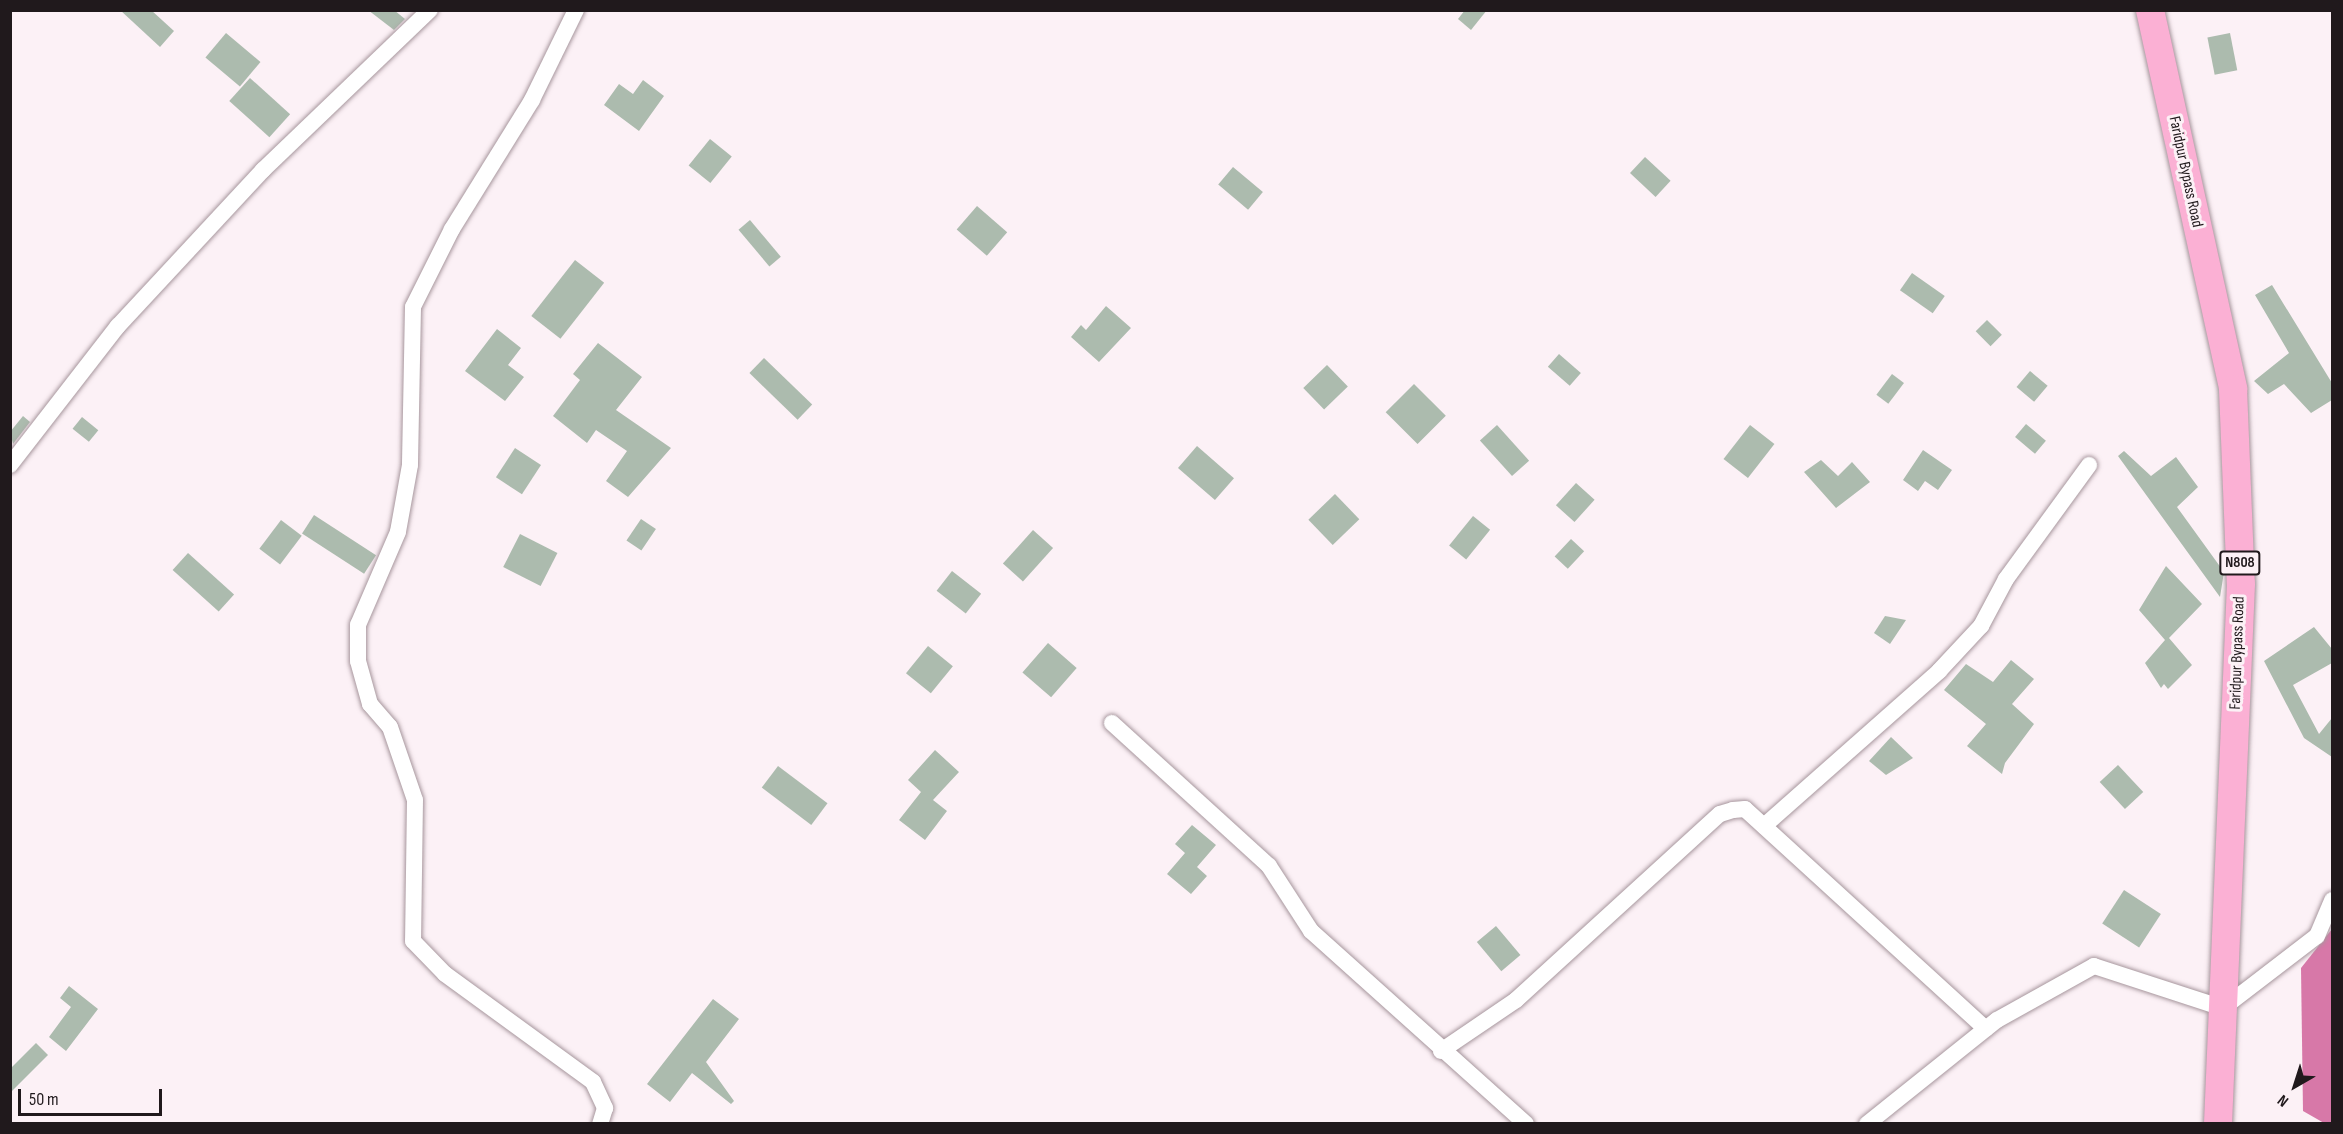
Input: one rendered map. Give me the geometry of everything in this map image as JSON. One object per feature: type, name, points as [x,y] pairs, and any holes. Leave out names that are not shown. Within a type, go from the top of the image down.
[{"type":"highway","name":"Faridpur Bypass Road","points":[[2150,10],[2233,389],[2241,584],[2218,1124]]},
{"type":"street","points":[[10,465],[126,318],[263,170],[430,10]]},
{"type":"street","points":[[576,10],[532,100],[452,229],[413,307],[410,465],[398,532],[358,625],[358,661],[370,704],[390,727],[415,800],[413,941],[445,974],[593,1082],[605,1108],[600,1124]]},
{"type":"street","points":[[1764,826],[1939,671],[1981,626],[2006,579],[2089,465]]},
{"type":"street","points":[[1112,723],[1236,833],[1269,866],[1311,931],[1441,1051],[1526,1124]]},
{"type":"street","points":[[1441,1051],[1516,1000],[1720,814],[1745,809],[1986,1029]]},
{"type":"street","points":[[1868,1124],[1986,1029],[2094,966],[2223,1008],[2317,936],[2332,900]]},
{"type":"shaded area","points":[[2332,929],[2332,1123],[2324,1123],[2303,1111],[2301,968]]},
{"type":"building","points":[[120,10],[151,10],[174,31],[160,47]]},
{"type":"building","points":[[368,10],[394,10],[405,19],[394,30]]},
{"type":"building","points":[[1465,10],[1487,10],[1471,30],[1458,19]]},
{"type":"building","points":[[226,33],[260,62],[240,86],[205,58]]},
{"type":"building","points":[[2230,33],[2237,70],[2215,75],[2207,37]]},
{"type":"building","points":[[250,78],[290,114],[269,137],[229,101]]},
{"type":"building","points":[[643,80],[664,96],[639,131],[604,105],[619,84],[633,94]]},
{"type":"building","points":[[710,139],[732,157],[710,183],[689,165]]},
{"type":"building","points":[[1645,157],[1671,181],[1656,197],[1630,173]]},
{"type":"building","points":[[1233,167],[1263,192],[1248,210],[1218,185]]},
{"type":"building","points":[[977,206],[1007,232],[987,256],[957,229]]},
{"type":"building","points":[[750,220],[781,257],[769,266],[739,230]]},
{"type":"building","points":[[575,260],[604,283],[560,339],[531,316]]},
{"type":"building","points":[[1912,273],[1945,296],[1933,313],[1900,290]]},
{"type":"building","points":[[2272,285],[2332,383],[2332,400],[2311,413],[2284,384],[2268,394],[2254,381],[2289,353],[2255,295]]},
{"type":"building","points":[[1106,306],[1131,328],[1099,362],[1071,337],[1081,325],[1086,330]]},
{"type":"building","points":[[1987,320],[2002,335],[1991,346],[1976,331]]},
{"type":"building","points":[[497,329],[521,348],[508,365],[524,377],[505,401],[465,371]]},
{"type":"building","points":[[598,343],[642,377],[616,410],[671,448],[628,497],[606,481],[627,451],[596,430],[587,443],[553,416],[580,380],[573,374]]},
{"type":"building","points":[[1559,354],[1581,373],[1570,386],[1548,367]]},
{"type":"building","points":[[764,358],[812,405],[798,420],[749,373]]},
{"type":"building","points":[[1327,365],[1348,387],[1324,410],[1303,388]]},
{"type":"building","points":[[2030,371],[2048,386],[2034,402],[2017,387]]},
{"type":"building","points":[[1892,374],[1904,383],[1888,404],[1876,395]]},
{"type":"building","points":[[1414,384],[1446,416],[1418,444],[1386,412]]},
{"type":"building","points":[[23,416],[30,422],[13,444],[10,432]]},
{"type":"building","points":[[82,417],[98,430],[89,442],[73,429]]},
{"type":"building","points":[[2026,424],[2046,441],[2035,454],[2015,437]]},
{"type":"building","points":[[1497,425],[1529,461],[1512,476],[1480,440]]},
{"type":"building","points":[[1750,425],[1774,444],[1748,478],[1724,459]]},
{"type":"building","points":[[1197,446],[1234,478],[1215,500],[1178,468]]},
{"type":"building","points":[[515,448],[541,465],[522,494],[496,477]]},
{"type":"building","points":[[1923,450],[1952,470],[1938,490],[1925,481],[1918,491],[1903,480]]},
{"type":"building","points":[[2124,451],[2151,476],[2176,457],[2198,487],[2177,507],[2224,572],[2220,597],[2118,456]]},
{"type":"building","points":[[1821,460],[1838,476],[1852,462],[1870,482],[1836,508],[1804,472]]},
{"type":"building","points":[[1576,483],[1595,500],[1575,522],[1556,505]]},
{"type":"building","points":[[1335,494],[1359,519],[1333,545],[1308,520]]},
{"type":"building","points":[[314,515],[376,555],[364,574],[302,533]]},
{"type":"building","points":[[1473,516],[1490,530],[1466,559],[1449,546]]},
{"type":"building","points":[[641,519],[656,529],[641,551],[626,541]]},
{"type":"building","points":[[281,520],[302,536],[280,564],[259,549]]},
{"type":"building","points":[[1033,530],[1053,548],[1023,582],[1003,563]]},
{"type":"building","points":[[520,534],[557,553],[541,586],[503,567]]},
{"type":"building","points":[[1571,539],[1584,551],[1568,569],[1555,557]]},
{"type":"building","points":[[188,553],[234,594],[219,612],[173,570]]},
{"type":"building","points":[[2166,566],[2202,604],[2169,638],[2192,665],[2168,689],[2164,684],[2161,688],[2145,663],[2165,640],[2139,610]]},
{"type":"building","points":[[952,571],[981,594],[966,613],[937,591]]},
{"type":"building","points":[[1885,616],[1906,620],[1890,644],[1874,633]]},
{"type":"building","points":[[2314,627],[2332,649],[2332,663],[2293,685],[2319,734],[2332,718],[2332,757],[2304,738],[2264,661]]},
{"type":"building","points":[[1048,643],[1077,668],[1051,697],[1022,672]]},
{"type":"building","points":[[928,646],[953,666],[931,693],[906,673]]},
{"type":"building","points":[[2011,660],[2034,679],[2012,704],[2034,724],[2005,763],[2002,774],[1967,746],[1986,724],[1944,690],[1966,664],[1993,682]]},
{"type":"building","points":[[1891,737],[1913,758],[1886,775],[1869,761]]},
{"type":"building","points":[[935,750],[959,772],[933,800],[947,811],[925,840],[899,820],[921,792],[908,780]]},
{"type":"building","points":[[2118,765],[2143,792],[2125,809],[2100,782]]},
{"type":"building","points":[[778,766],[828,803],[811,825],[762,788]]},
{"type":"building","points":[[1192,825],[1216,845],[1197,867],[1207,876],[1191,894],[1167,874],[1185,853],[1175,844]]},
{"type":"building","points":[[2124,890],[2161,914],[2139,948],[2102,924]]},
{"type":"building","points":[[1496,926],[1520,955],[1501,971],[1477,942]]},
{"type":"building","points":[[69,986],[98,1009],[66,1051],[49,1037],[71,1007],[60,998]]},
{"type":"building","points":[[713,999],[739,1019],[706,1062],[734,1101],[731,1104],[692,1073],[670,1102],[647,1084]]},
{"type":"building","points":[[36,1043],[48,1055],[10,1093],[10,1069]]}]
